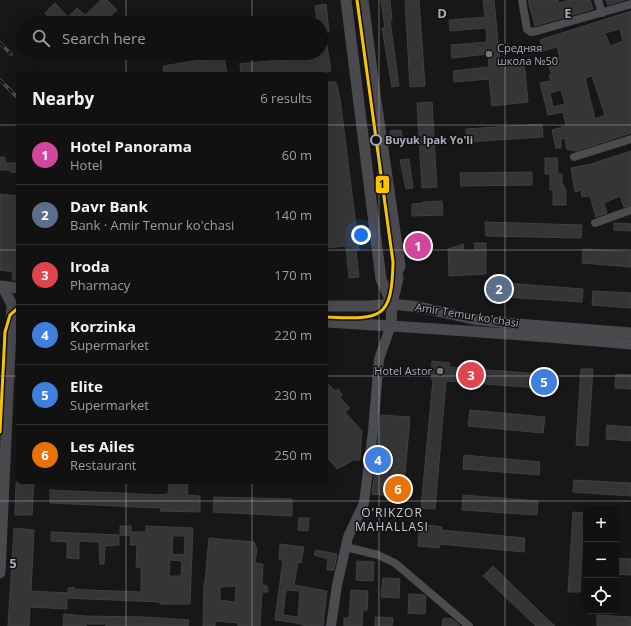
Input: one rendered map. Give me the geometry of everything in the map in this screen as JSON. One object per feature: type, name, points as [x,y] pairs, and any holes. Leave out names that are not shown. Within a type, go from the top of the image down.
[{"type":"main road","points":[[346,0],[381,279],[392,304]]},
{"type":"main road","points":[[363,0],[400,266],[392,304],[391,325]]},
{"type":"main road","points":[[1,289],[16,288]]},
{"type":"main road","points":[[0,573],[15,305],[1,289]]},
{"type":"main road","points":[[0,304],[15,305]]},
{"type":"main road","name":"Amir Temur ko'chasi","points":[[328,306],[371,306],[392,304],[419,307],[473,319],[631,333]]},
{"type":"main road","name":"Amir Temur ko'chasi","points":[[328,322],[391,325],[429,330],[505,334],[631,344]]},
{"type":"street","points":[[522,0],[528,29],[531,32],[631,4]]},
{"type":"street","points":[[598,0],[602,13]]},
{"type":"street","points":[[574,157],[631,138]]},
{"type":"street","points":[[595,222],[631,210]]},
{"type":"street","points":[[331,626],[337,585],[346,547],[353,525],[364,503],[373,430],[379,359],[391,325]]},
{"type":"street","points":[[346,547],[378,555],[395,562],[469,626]]},
{"type":"building","points":[[101,0],[107,0],[117,10],[111,16],[69,16],[77,8],[85,15]]},
{"type":"building","points":[[381,0],[390,0],[392,20],[390,20],[399,86],[392,87],[382,28],[385,28]]},
{"type":"building","points":[[405,0],[419,0],[425,86],[410,87]]},
{"type":"building","points":[[483,0],[494,0],[500,63],[524,61],[528,102],[492,106],[489,79],[454,82],[453,71],[489,67],[488,54],[452,58],[451,45],[487,42],[486,28],[450,31],[449,20],[485,17]]},
{"type":"building","points":[[528,0],[558,0],[559,3],[570,0],[590,0],[593,9],[535,26]]},
{"type":"building","points":[[606,0],[625,0],[608,5]]},
{"type":"building","points":[[55,3],[67,16],[48,16],[45,13]]},
{"type":"building","points":[[326,4],[327,16],[317,16],[315,6]]},
{"type":"building","points":[[631,11],[631,133],[576,151],[567,149],[565,138],[561,139],[561,148],[556,148],[552,130],[566,126],[563,112],[548,115],[540,83],[551,81],[549,75],[552,74],[548,65],[556,63],[555,58],[560,57],[557,47],[543,51],[540,40]],"holes":[[[620,29],[623,41],[610,46],[605,33]],[[592,76],[605,115],[595,119],[585,78]],[[561,90],[565,104],[553,107],[550,93]]]},
{"type":"building","points":[[328,52],[331,71],[241,72],[240,64],[279,60],[328,60]]},
{"type":"building","points":[[200,60],[225,60],[227,72],[164,72],[163,66]]},
{"type":"building","points":[[328,82],[336,82],[340,98],[359,250],[356,250],[359,277],[349,278],[346,246],[328,248]]},
{"type":"building","points":[[432,102],[437,187],[422,188],[417,103]]},
{"type":"building","points":[[542,124],[543,137],[467,142],[466,129]]},
{"type":"building","points":[[401,130],[403,139],[391,141],[390,131]]},
{"type":"building","points":[[631,151],[631,205],[624,207],[620,196],[604,203],[607,213],[596,217],[590,196],[582,197],[581,190],[575,192],[571,168],[591,164]]},
{"type":"building","points":[[0,157],[5,157],[5,163],[16,163],[16,173],[10,172],[10,170],[0,170]]},
{"type":"building","points":[[545,158],[557,158],[558,174],[562,174],[562,183],[566,190],[566,205],[553,205],[553,190],[550,190],[550,174],[545,174]]},
{"type":"building","points":[[409,159],[413,188],[406,189],[400,160]]},
{"type":"building","points":[[532,172],[532,185],[461,186],[460,173]]},
{"type":"building","points":[[0,194],[16,196],[16,280],[12,280],[13,272],[0,270]]},
{"type":"building","points":[[442,201],[443,215],[412,216],[412,204]]},
{"type":"building","points":[[485,222],[582,225],[581,238],[486,236]]},
{"type":"building","points":[[614,223],[631,224],[631,231],[614,230]]},
{"type":"building","points":[[474,243],[486,243],[486,274],[449,276],[448,249],[463,244],[464,251],[475,251]]},
{"type":"building","points":[[583,249],[631,252],[631,267],[582,263]]},
{"type":"building","points":[[491,282],[583,289],[582,302],[490,296]]},
{"type":"building","points":[[593,291],[631,293],[631,308],[592,305]]},
{"type":"building","points":[[432,361],[450,363],[449,367],[554,375],[553,389],[446,381],[435,509],[421,508],[433,379],[431,379]]},
{"type":"building","points":[[581,369],[593,369],[588,446],[576,445]]},
{"type":"building","points":[[616,374],[631,375],[631,389],[615,388]]},
{"type":"building","points":[[328,384],[335,391],[338,389],[342,394],[340,398],[350,408],[345,412],[362,431],[360,460],[354,460],[337,469],[328,458]]},
{"type":"building","points":[[470,410],[545,417],[543,433],[468,426]]},
{"type":"building","points":[[381,415],[410,417],[403,497],[372,494]]},
{"type":"building","points":[[607,425],[631,427],[631,441],[606,439]]},
{"type":"building","points":[[464,455],[540,462],[539,475],[463,469]]},
{"type":"building","points":[[574,480],[631,483],[631,496],[573,492]]},
{"type":"building","points":[[16,482],[16,484],[34,484],[32,515],[15,515]]},
{"type":"building","points":[[169,484],[188,484],[187,495],[200,496],[200,512],[160,511],[161,508],[50,503],[50,490],[161,495],[168,494]]},
{"type":"building","points":[[463,495],[538,501],[537,515],[462,510]]},
{"type":"building","points":[[214,497],[292,499],[292,516],[213,512]]},
{"type":"building","points":[[573,512],[583,513],[580,592],[568,592]]},
{"type":"building","points":[[299,518],[309,518],[308,531],[298,530]]},
{"type":"building","points":[[420,524],[442,527],[441,530],[525,538],[524,552],[440,544],[439,548],[418,546]]},
{"type":"building","points":[[120,526],[131,526],[131,532],[146,532],[146,526],[193,528],[190,604],[160,604],[160,602],[67,598],[67,609],[30,607],[29,626],[8,626],[14,528],[34,530],[31,591],[68,593],[68,588],[74,587],[74,589],[87,590],[141,592],[141,567],[136,567],[137,545],[130,545],[131,536],[120,535]],"holes":[[[173,536],[185,536],[184,555],[172,554]],[[170,560],[182,561],[181,576],[169,576]]]},
{"type":"building","points":[[51,532],[119,535],[119,545],[105,546],[104,564],[100,564],[99,542],[79,541],[79,559],[67,558],[67,542],[51,541]]},
{"type":"building","points":[[209,538],[254,542],[257,549],[255,563],[263,564],[262,585],[267,586],[268,592],[262,592],[260,626],[238,626],[238,623],[215,621],[215,626],[203,626]],"holes":[[[236,586],[235,602],[220,600],[220,587]]]},
{"type":"building","points":[[280,544],[304,547],[301,563],[298,562],[294,585],[327,591],[323,626],[306,626],[297,623],[275,620],[283,560],[279,560]],"holes":[[[286,590],[300,591],[298,617],[283,615]]]},
{"type":"building","points":[[316,550],[337,554],[334,570],[327,570],[328,559],[314,555]]},
{"type":"building","points":[[619,558],[631,559],[631,575],[619,574]]},
{"type":"building","points":[[357,561],[374,562],[373,581],[356,580]]},
{"type":"building","points":[[493,566],[555,626],[536,626],[483,576]]},
{"type":"building","points":[[383,578],[400,579],[399,598],[381,597]]},
{"type":"building","points":[[351,590],[368,591],[367,610],[363,610],[362,626],[344,626],[344,618],[349,618]]},
{"type":"building","points":[[409,594],[424,595],[426,597],[425,614],[408,613]]},
{"type":"building","points":[[64,614],[189,620],[188,626],[106,626],[106,624],[86,624],[86,626],[63,626]]},
{"type":"building","points":[[597,615],[631,617],[631,626],[597,626]]},
{"type":"building","points":[[375,617],[393,618],[392,626],[375,626]]},
{"type":"building","points":[[443,618],[452,619],[460,626],[442,626]]},
{"type":"railway","points":[[0,43],[11,54]]},
{"type":"railway","points":[[0,80],[16,96]]},
{"type":"transit line","name":"1","points":[[328,317],[359,318],[371,316],[379,312],[386,306],[390,296],[392,281],[393,262],[357,0]]},
{"type":"transit line","name":"1","points":[[0,432],[5,332],[10,315],[16,310]]},
{"type":"place","name":"Средняя школа №50","points":[[489,54]]},
{"type":"place","name":"Buyuk Ipak Yo'li","points":[[376,140]]},
{"type":"place","name":"Hotel Panorama","points":[[418,246]]},
{"type":"place","name":"Davr Bank","points":[[499,289]]},
{"type":"place","name":"Hotel Astor","points":[[440,371]]},
{"type":"place","name":"Iroda","points":[[471,375]]},
{"type":"place","name":"Elite","points":[[544,382]]},
{"type":"place","name":"Korzinka","points":[[378,460]]},
{"type":"place","name":"Les Ailes","points":[[398,489]]},
{"type":"district","name":"O'RIKZOR MAHALLASI","points":[[392,520]]}]
